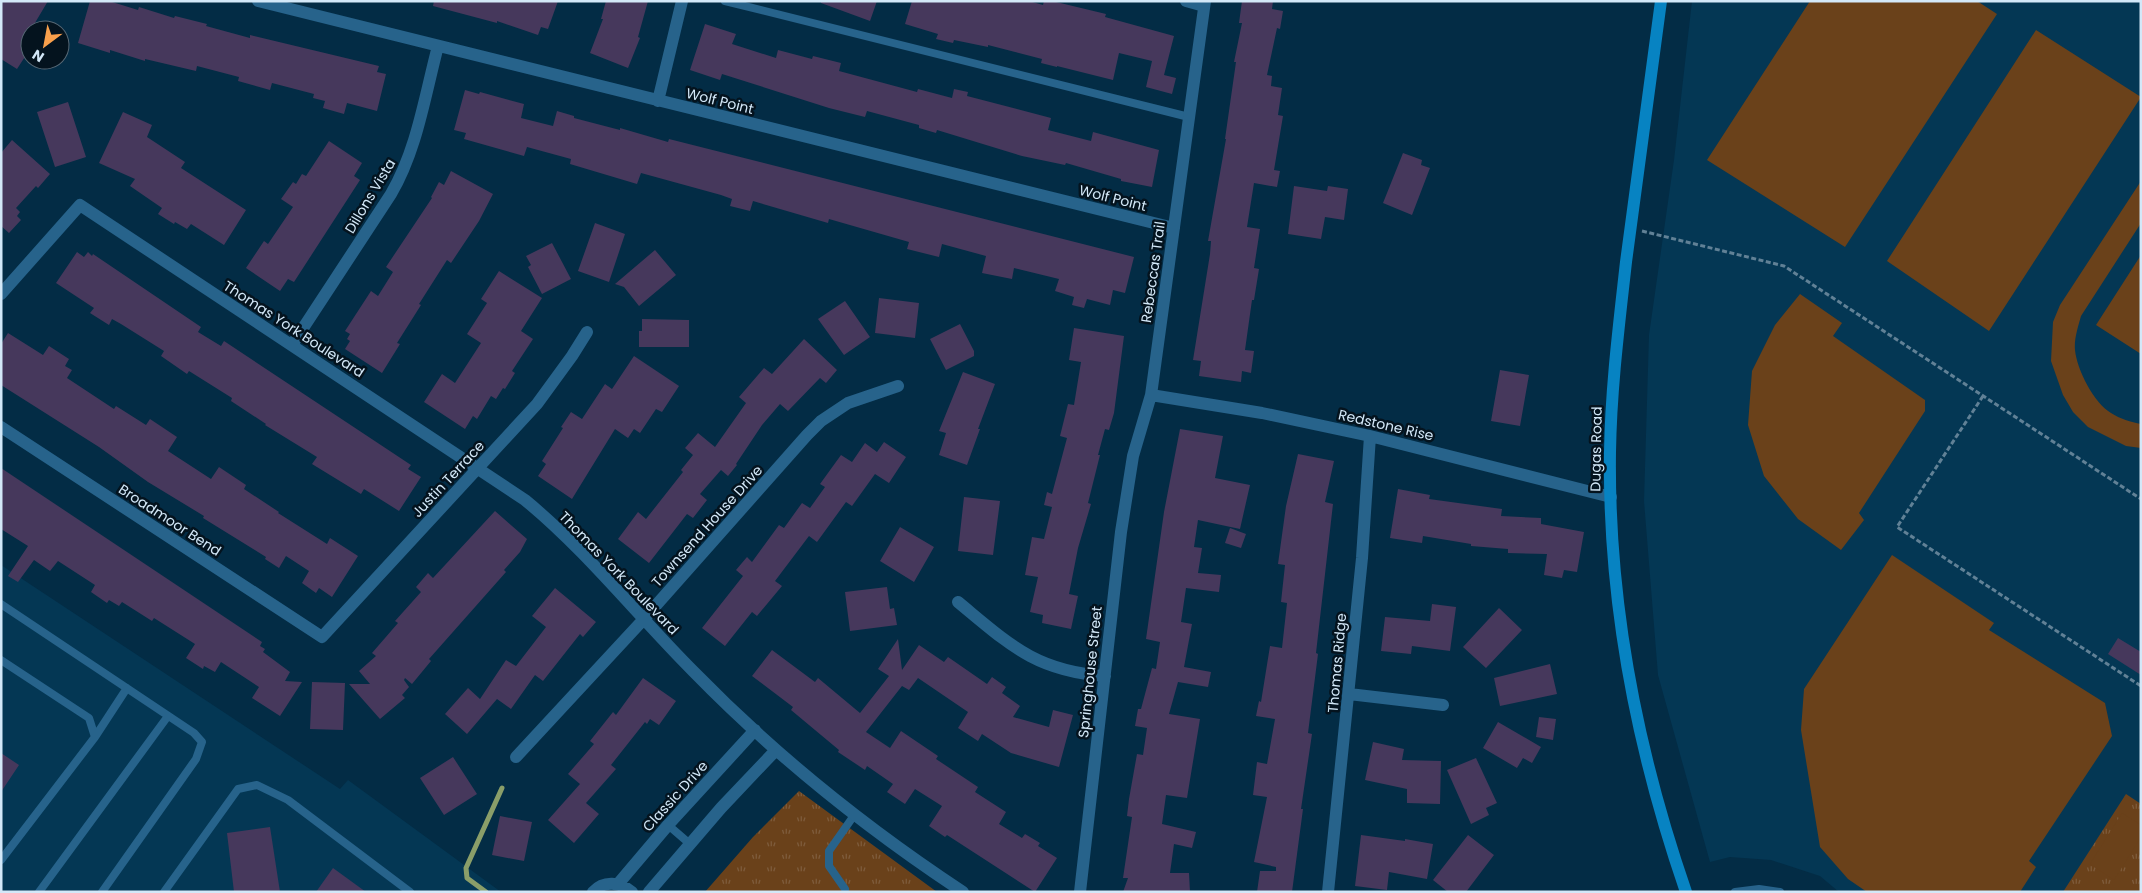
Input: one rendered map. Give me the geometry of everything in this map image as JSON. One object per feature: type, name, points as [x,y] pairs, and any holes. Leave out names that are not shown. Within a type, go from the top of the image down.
[{"type":"street","name":"Wolf Point","points":[[258,1],[1174,228]]},
{"type":"street","points":[[658,101],[682,1]]},
{"type":"street","points":[[1186,1],[1204,4]]},
{"type":"street","name":"Dugas Road","points":[[1661,1],[1630,228],[1612,390],[1611,497],[1618,600],[1631,690],[1658,806],[1686,892]]},
{"type":"street","name":"Rebeccas Trail","points":[[1133,456],[1151,395],[1204,4]]},
{"type":"street","name":"Dillons Vista","points":[[292,345],[391,194],[402,174],[411,152],[438,46]]},
{"type":"street","name":"Thomas York Boulevard","points":[[1,294],[80,205],[525,500],[567,536],[643,620],[695,673],[776,750],[855,814],[957,890]]},
{"type":"street","name":"Justin Terrace","points":[[322,637],[537,404],[587,332]]},
{"type":"street","name":"Townsend House Drive","points":[[516,757],[643,620],[807,435],[822,421],[848,403],[898,386]]},
{"type":"street","name":"Redstone Rise","points":[[1151,395],[1262,413],[1370,436],[1611,497]]},
{"type":"street","name":"Broadmoor Bend","points":[[1,427],[322,637]]},
{"type":"street","name":"Thomas Ridge","points":[[1328,892],[1367,505],[1370,436]]},
{"type":"street","name":"Springhouse Street","points":[[1080,892],[1121,532],[1133,456]]},
{"type":"street","points":[[958,602],[1007,642],[1034,659],[1065,671],[1105,676]]},
{"type":"street","points":[[1349,694],[1443,705]]},
{"type":"street","name":"Classic Drive","points":[[618,884],[668,825],[755,730]]},
{"type":"street","points":[[649,892],[721,808],[776,750]]},
{"type":"street","points":[[593,892],[602,885],[618,884],[632,892]]},
{"type":"lane","points":[[725,1],[1189,117]]},
{"type":"lane","points":[[1,604],[194,733],[202,742],[196,759],[102,892]]},
{"type":"lane","points":[[1,660],[89,718],[95,737]]},
{"type":"lane","points":[[1,860],[95,737],[127,688]]},
{"type":"lane","points":[[39,892],[168,716]]},
{"type":"lane","points":[[164,892],[238,789],[257,785],[288,800],[410,892]]},
{"type":"lane","points":[[845,889],[829,866],[829,851],[855,814]]},
{"type":"lane","points":[[668,825],[690,844]]},
{"type":"lane","points":[[1735,892],[1759,889],[1780,892]]},
{"type":"path","points":[[1630,228],[1784,266],[2141,499]]},
{"type":"path","points":[[1983,396],[1897,527],[2141,686]]},
{"type":"shaded area","points":[[1692,1],[2141,1],[2141,892],[1839,892],[1820,876],[1771,860],[1730,857],[1710,862],[1658,675],[1644,501],[1649,335],[1674,160]]},
{"type":"shaded area","points":[[1,565],[340,789],[348,780],[501,892],[1,892]]},
{"type":"green space","points":[[1810,1],[1977,1],[1997,14],[1845,247],[1707,160]]},
{"type":"green space","points":[[2036,30],[2141,97],[1989,331],[1887,261]]},
{"type":"green space","points":[[2141,181],[2141,223],[2081,316],[2075,350],[2079,367],[2087,385],[2098,402],[2114,415],[2141,424],[2141,448],[2126,446],[2088,427],[2073,412],[2063,395],[2051,361],[2053,322],[2060,305]]},
{"type":"green space","points":[[2141,255],[2141,354],[2096,325]]},
{"type":"green space","points":[[1800,294],[1842,323],[1833,336],[1925,400],[1925,411],[1859,513],[1864,520],[1841,550],[1798,519],[1764,476],[1748,425],[1752,371],[1775,325]]},
{"type":"green space","points":[[1892,555],[1994,623],[1989,630],[2105,703],[2112,736],[2029,861],[2036,867],[2020,892],[1867,892],[1848,879],[1820,847],[1801,730],[1804,689]]},
{"type":"green space","points":[[799,791],[937,892],[705,892],[753,837]]},
{"type":"green space","points":[[2126,794],[2141,804],[2141,892],[2063,892]]},
{"type":"green space","points":[[2122,813],[2141,825],[2141,837],[2114,880],[2090,864]]},
{"type":"building","points":[[1,1],[48,1],[37,20],[20,20],[20,64],[17,69],[1,59]]},
{"type":"building","points":[[90,1],[109,1],[138,10],[139,7],[174,18],[175,16],[207,24],[206,26],[250,38],[250,35],[379,66],[377,72],[386,74],[377,111],[347,103],[344,114],[323,108],[325,101],[313,98],[314,94],[272,83],[270,90],[238,81],[239,77],[197,66],[196,71],[145,59],[145,61],[110,50],[110,53],[78,43]]},
{"type":"building","points":[[434,1],[558,1],[548,29],[541,27],[538,35],[497,21],[497,23],[433,6]]},
{"type":"building","points":[[606,1],[648,1],[638,37],[640,38],[628,68],[590,53],[603,19],[601,19]]},
{"type":"building","points":[[821,1],[877,1],[870,21],[821,3]]},
{"type":"building","points":[[912,1],[1029,1],[1043,5],[1044,1],[1052,1],[1106,14],[1105,17],[1174,36],[1164,75],[1176,78],[1172,94],[1146,87],[1152,61],[1119,53],[1113,80],[1041,63],[1042,59],[988,45],[988,47],[954,40],[953,43],[936,39],[938,34],[905,24]]},
{"type":"building","points":[[1242,1],[1273,1],[1272,9],[1283,11],[1280,29],[1277,28],[1267,75],[1272,76],[1271,86],[1282,88],[1278,115],[1283,116],[1274,170],[1280,171],[1277,187],[1254,183],[1247,227],[1260,229],[1254,268],[1259,269],[1254,300],[1252,300],[1245,350],[1254,351],[1251,373],[1242,371],[1241,382],[1199,376],[1201,361],[1193,360],[1210,254],[1211,241],[1208,241],[1226,139],[1236,62],[1234,62],[1242,23],[1239,23]]},
{"type":"building","points":[[705,24],[736,34],[732,44],[776,58],[778,50],[812,59],[813,56],[841,63],[839,71],[917,92],[918,89],[952,98],[954,89],[968,92],[967,96],[1051,118],[1048,130],[1091,141],[1093,132],[1159,150],[1152,187],[1121,181],[1121,179],[1066,163],[1065,165],[1022,156],[937,130],[936,133],[919,128],[919,125],[867,111],[865,117],[829,108],[722,74],[720,80],[690,70]]},
{"type":"building","points":[[465,90],[479,94],[480,92],[524,104],[521,118],[553,126],[557,111],[574,116],[574,118],[620,130],[620,128],[668,142],[669,139],[1134,257],[1125,293],[1113,290],[1110,305],[1087,299],[1084,308],[1072,305],[1074,297],[1055,291],[1059,279],[1014,268],[1012,279],[982,273],[986,256],[942,244],[939,257],[907,249],[909,242],[829,219],[828,223],[753,201],[750,211],[730,206],[732,199],[721,195],[641,173],[637,184],[570,164],[571,159],[527,147],[524,156],[464,139],[466,133],[454,130]]},
{"type":"building","points":[[68,102],[86,157],[55,167],[37,112]]},
{"type":"building","points":[[123,112],[152,125],[147,137],[185,162],[181,168],[246,210],[224,245],[191,224],[187,229],[175,222],[174,224],[158,214],[162,208],[130,186],[135,179],[99,163]]},
{"type":"building","points":[[12,140],[50,174],[16,208],[20,212],[17,216],[21,220],[9,233],[1,226],[1,153]]},
{"type":"building","points":[[329,141],[362,163],[354,176],[360,180],[294,282],[288,279],[280,291],[246,268],[264,241],[268,244],[293,207],[281,199],[293,182],[296,184],[302,174],[306,176]]},
{"type":"building","points":[[1403,153],[1422,160],[1421,165],[1430,168],[1412,215],[1383,203]]},
{"type":"building","points":[[451,171],[493,194],[479,221],[451,263],[447,260],[419,304],[421,305],[397,343],[400,344],[382,373],[345,349],[350,341],[347,339],[350,334],[345,331],[371,291],[378,296],[393,272],[386,267],[432,198],[439,182],[444,185]]},
{"type":"building","points":[[1294,186],[1327,191],[1328,186],[1348,189],[1344,220],[1325,217],[1321,239],[1288,234]]},
{"type":"building","points":[[595,223],[625,234],[609,282],[578,271]]},
{"type":"building","points":[[552,243],[571,279],[542,294],[528,267],[531,265],[526,256]]},
{"type":"building","points":[[655,250],[676,275],[639,306],[624,287],[615,284]]},
{"type":"building","points":[[77,252],[84,257],[88,252],[92,256],[93,254],[201,327],[198,332],[221,346],[224,341],[411,465],[408,469],[421,477],[399,511],[364,489],[361,494],[312,464],[317,457],[265,425],[231,401],[232,398],[189,371],[187,374],[161,356],[164,351],[112,319],[109,325],[90,313],[94,308],[56,283]]},
{"type":"building","points":[[499,271],[542,298],[521,331],[533,339],[512,371],[515,373],[505,389],[503,388],[496,399],[491,396],[477,419],[473,416],[465,429],[424,402],[442,374],[455,383],[481,343],[467,334],[487,303],[481,299]]},
{"type":"building","points":[[879,298],[919,303],[915,338],[875,333]]},
{"type":"building","points":[[845,301],[870,337],[844,355],[818,319]]},
{"type":"building","points":[[642,319],[689,320],[689,347],[639,347],[639,331],[642,331]]},
{"type":"building","points":[[960,324],[974,351],[974,356],[946,370],[930,339]]},
{"type":"building","points":[[1074,328],[1124,336],[1114,413],[1109,430],[1105,429],[1098,455],[1100,455],[1088,503],[1091,504],[1078,548],[1069,594],[1078,596],[1071,629],[1042,623],[1043,615],[1030,612],[1038,577],[1025,575],[1032,537],[1044,539],[1052,507],[1044,505],[1047,492],[1052,494],[1067,438],[1060,436],[1068,404],[1074,405],[1081,362],[1069,360]]},
{"type":"building","points":[[8,333],[43,355],[49,346],[69,359],[65,366],[72,370],[67,378],[114,409],[116,406],[146,425],[150,419],[177,437],[168,451],[211,479],[219,467],[246,485],[244,489],[278,513],[327,544],[330,538],[358,556],[332,597],[319,588],[316,593],[302,583],[309,571],[286,556],[279,568],[265,559],[266,557],[203,518],[204,516],[148,482],[99,447],[1,385],[1,344]]},
{"type":"building","points":[[804,339],[837,370],[826,383],[820,378],[788,411],[780,404],[762,425],[728,476],[721,470],[700,494],[707,500],[693,518],[687,514],[649,563],[618,539],[638,512],[646,519],[683,472],[681,470],[693,455],[685,448],[698,433],[715,447],[746,403],[739,397],[764,368],[772,374]]},
{"type":"building","points":[[634,356],[679,386],[662,412],[656,409],[640,433],[634,429],[628,438],[615,429],[572,499],[538,476],[546,464],[542,461],[571,412],[582,419],[605,384],[612,389]]},
{"type":"building","points":[[1500,370],[1529,375],[1520,426],[1491,421]]},
{"type":"building","points":[[963,372],[995,384],[967,465],[939,455],[946,433],[939,431]]},
{"type":"building","points":[[1180,429],[1223,436],[1215,478],[1250,485],[1240,529],[1198,520],[1194,547],[1202,548],[1198,573],[1221,575],[1219,592],[1186,588],[1181,622],[1192,624],[1184,667],[1211,672],[1208,687],[1178,682],[1169,714],[1200,719],[1187,798],[1166,795],[1162,824],[1196,832],[1192,848],[1174,844],[1170,873],[1189,873],[1190,892],[1123,892],[1128,878],[1123,878],[1132,817],[1127,816],[1129,799],[1137,754],[1143,755],[1147,728],[1135,726],[1138,709],[1141,709],[1152,668],[1156,669],[1160,642],[1146,639],[1164,512]]},
{"type":"building","points":[[884,442],[906,457],[889,483],[875,474],[852,506],[846,502],[817,542],[809,536],[775,581],[782,586],[757,616],[752,612],[725,646],[702,628],[743,576],[736,570],[747,557],[752,562],[779,525],[784,528],[802,503],[810,508],[825,487],[820,484],[841,455],[852,462],[865,443],[877,452]]},
{"type":"building","points":[[1298,454],[1334,461],[1325,502],[1333,504],[1308,733],[1312,734],[1292,892],[1257,892],[1260,871],[1276,871],[1276,867],[1254,862],[1267,797],[1253,795],[1257,762],[1267,764],[1275,719],[1256,716],[1259,701],[1261,702],[1270,646],[1282,648],[1287,603],[1281,602],[1285,565],[1278,564],[1286,506]]},
{"type":"building","points":[[1,468],[262,642],[260,646],[265,649],[263,652],[290,672],[285,681],[302,682],[280,716],[252,698],[259,687],[221,662],[215,672],[204,666],[203,669],[186,658],[195,644],[154,618],[152,621],[122,602],[119,606],[109,600],[107,603],[91,592],[95,585],[58,561],[50,571],[34,560],[18,582],[8,576],[28,546],[1,529]]},
{"type":"building","points":[[1398,489],[1430,495],[1429,499],[1502,509],[1501,516],[1541,518],[1541,524],[1584,532],[1577,572],[1564,570],[1562,578],[1544,575],[1547,554],[1508,553],[1508,549],[1471,546],[1471,544],[1423,536],[1422,543],[1390,538]]},
{"type":"building","points":[[964,497],[1000,501],[993,555],[958,551]]},
{"type":"building","points":[[495,511],[527,539],[520,552],[504,570],[506,572],[429,659],[431,661],[412,684],[405,678],[404,680],[409,687],[402,695],[405,698],[380,719],[349,684],[370,684],[359,671],[376,656],[372,653],[398,623],[395,621],[421,592],[416,587],[428,573],[433,578]]},
{"type":"building","points":[[900,527],[934,547],[914,582],[880,561]]},
{"type":"building","points":[[1230,528],[1246,534],[1241,548],[1225,543]]},
{"type":"building","points":[[887,587],[890,609],[894,608],[897,625],[850,631],[845,592]]},
{"type":"building","points":[[555,588],[596,622],[583,637],[580,634],[543,681],[535,675],[511,709],[497,699],[467,734],[445,714],[468,688],[480,699],[506,660],[516,666],[546,627],[532,616]]},
{"type":"building","points":[[1432,604],[1456,607],[1450,651],[1412,646],[1411,654],[1381,651],[1385,617],[1430,621]]},
{"type":"building","points":[[1499,608],[1522,630],[1486,668],[1463,647]]},
{"type":"building","points":[[2118,638],[2141,652],[2141,675],[2108,654]]},
{"type":"building","points":[[898,639],[902,670],[919,645],[944,662],[948,657],[987,684],[992,677],[1006,687],[1002,693],[1020,706],[1013,717],[1049,727],[1053,710],[1073,715],[1059,767],[1011,753],[982,734],[978,741],[958,728],[968,712],[918,678],[909,690],[902,686],[866,732],[890,748],[901,731],[938,756],[936,759],[978,787],[975,792],[1006,812],[999,824],[1022,838],[1025,834],[1040,843],[1038,846],[1057,858],[1035,892],[947,835],[945,837],[929,826],[942,806],[915,789],[905,804],[887,792],[893,784],[867,766],[865,770],[838,752],[839,750],[791,710],[793,707],[752,676],[772,650],[815,682],[818,678],[860,713],[889,676],[878,669]]},
{"type":"building","points":[[1550,664],[1557,694],[1500,706],[1494,678]]},
{"type":"building","points":[[643,678],[676,701],[659,725],[650,719],[647,724],[645,722],[611,765],[616,769],[586,803],[599,814],[574,843],[548,820],[580,784],[568,774],[594,744],[590,741],[613,712],[616,715]]},
{"type":"building","points":[[312,682],[345,683],[343,730],[310,729]]},
{"type":"building","points":[[1539,717],[1556,719],[1553,740],[1536,737]]},
{"type":"building","points":[[1498,722],[1541,747],[1532,763],[1523,758],[1517,768],[1483,748]]},
{"type":"building","points":[[1373,742],[1404,749],[1402,760],[1441,761],[1440,804],[1407,803],[1407,789],[1365,780]]},
{"type":"building","points":[[1,753],[19,765],[1,792]]},
{"type":"building","points":[[453,757],[477,794],[444,815],[420,778]]},
{"type":"building","points":[[1476,758],[1497,803],[1486,808],[1489,815],[1471,824],[1447,770]]},
{"type":"building","points":[[500,816],[532,822],[524,861],[492,855]]},
{"type":"building","points":[[270,827],[280,892],[234,892],[227,833]]},
{"type":"building","points":[[1361,835],[1433,844],[1427,879],[1389,872],[1387,890],[1355,886]]},
{"type":"building","points":[[1468,835],[1494,855],[1466,892],[1448,892],[1433,880]]},
{"type":"building","points":[[333,868],[366,892],[316,892]]},
{"type":"waterway","points":[[486,892],[467,878],[466,868],[502,788]]}]
